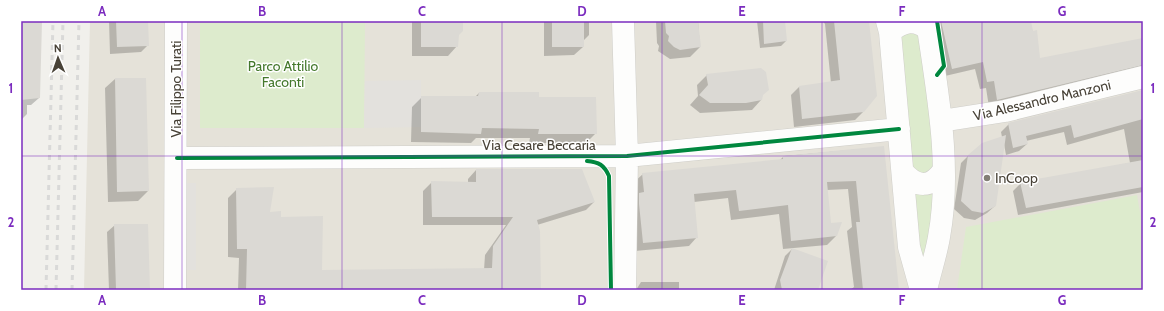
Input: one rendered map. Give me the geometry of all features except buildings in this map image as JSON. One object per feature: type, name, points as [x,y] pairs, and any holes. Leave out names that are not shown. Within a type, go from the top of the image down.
[{"type":"street","name":"Via Filippo Turati","points":[[175,290],[177,158],[176,21]]},
{"type":"street","points":[[624,21],[627,156],[625,290]]},
{"type":"street","points":[[921,290],[909,247],[889,27],[907,22],[918,22],[928,26],[937,75],[941,121],[943,200],[940,236],[926,290]]},
{"type":"street","name":"Via Alessandro Manzoni","points":[[941,121],[1005,110],[1143,77]]},
{"type":"street","name":"Via Cesare Beccaria","points":[[177,158],[627,156],[899,129]]},
{"type":"street","points":[[903,172],[913,182],[928,184],[936,180],[943,171]]},
{"type":"shaded area","points":[[90,21],[882,21],[917,290],[84,290]]},
{"type":"shaded area","points":[[930,21],[1143,21],[1143,290],[932,290]]},
{"type":"shaded area","points":[[421,80],[421,127],[364,128],[365,81]]},
{"type":"shaded area","points":[[185,183],[196,183],[196,270],[186,270]]},
{"type":"green space","name":"Parco Attilio Faconti","points":[[200,21],[365,21],[364,128],[200,128]]},
{"type":"green space","points":[[927,21],[941,121],[926,290],[890,32]]},
{"type":"green space","points":[[1137,195],[1143,230],[1143,290],[957,290],[966,227]]},
{"type":"railway","points":[[46,290],[53,21]]},
{"type":"railway","points":[[56,290],[63,21]]},
{"type":"railway","points":[[72,290],[79,21]]},
{"type":"cycle path","points":[[937,21],[944,66],[937,75]]},
{"type":"cycle path","points":[[177,158],[627,156],[899,129]]},
{"type":"cycle path","points":[[587,161],[595,162],[601,165],[609,176],[611,290]]},
{"type":"place","name":"InCoop","points":[[987,178]]}]
